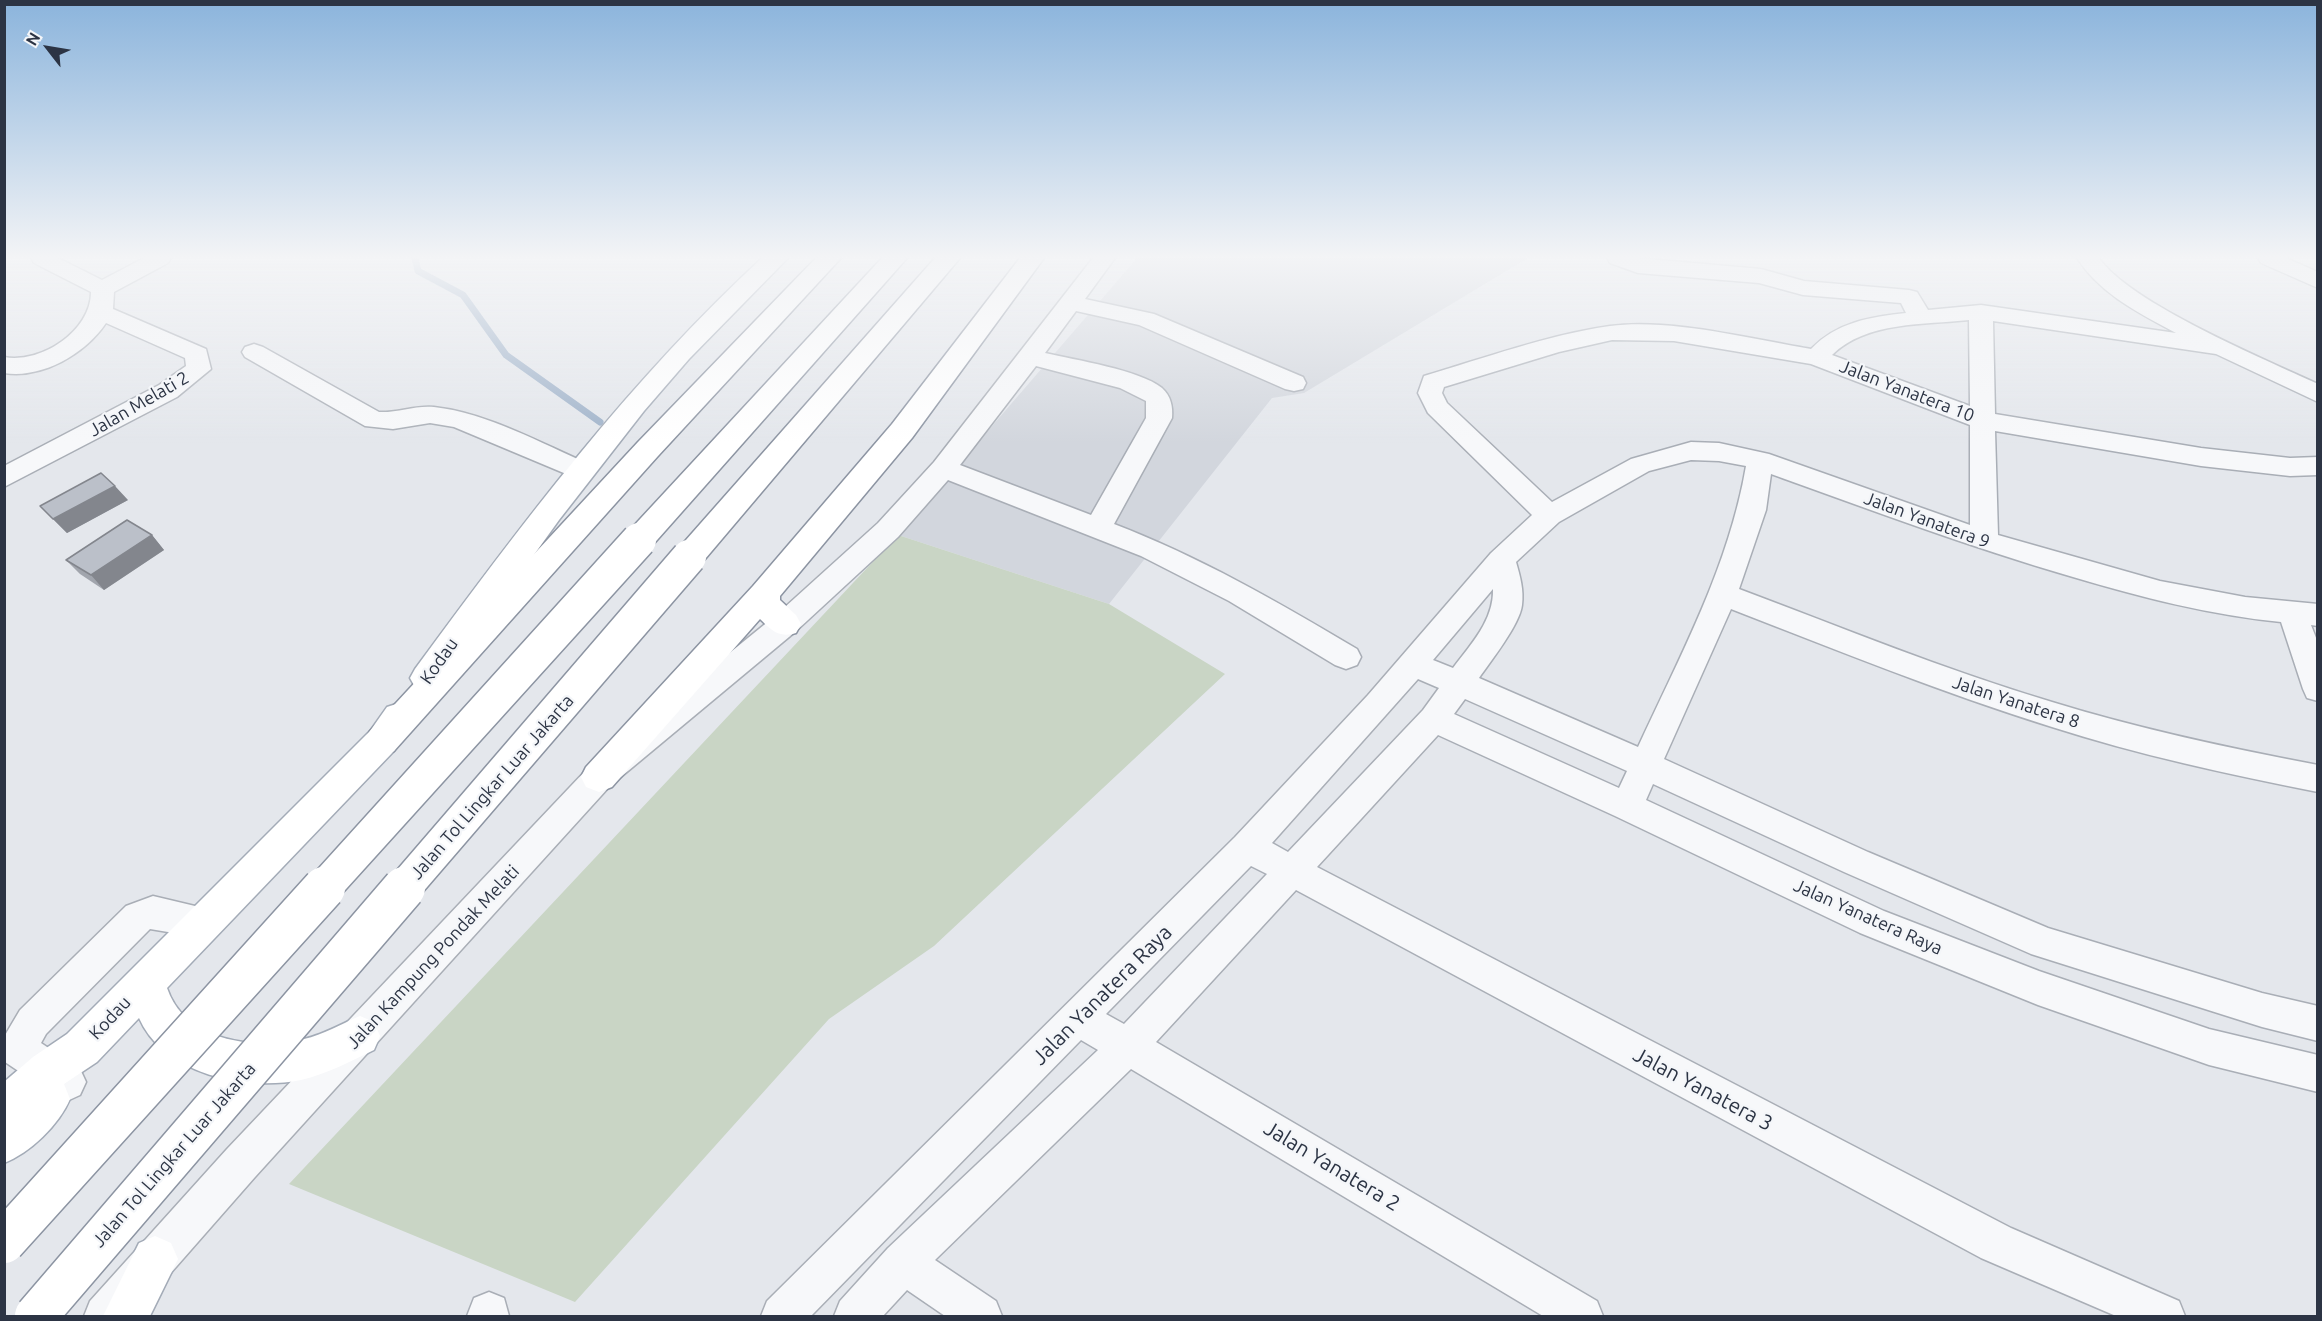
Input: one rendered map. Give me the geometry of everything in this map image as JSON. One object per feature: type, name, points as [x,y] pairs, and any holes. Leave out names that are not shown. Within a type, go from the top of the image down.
[{"type":"main road","name":"Kodau","points":[[4,1142],[46,1084],[382,741],[529,534],[580,470],[691,342],[714,320]]},
{"type":"main road","points":[[382,741],[664,432],[771,320]]},
{"type":"main road","points":[[4,1242],[839,320]]},
{"type":"main road","name":"Jalan Tol Lingkar Luar Jakarta","points":[[36,1317],[895,320]]},
{"type":"main road","points":[[599,777],[764,594],[902,431],[986,320]]},
{"type":"main road","points":[[764,594],[765,605],[785,624]]},
{"type":"main road","points":[[145,981],[159,1017],[171,1031],[206,1053],[228,1059],[252,1063],[304,1059],[360,1036]]},
{"type":"main road","points":[[126,1317],[155,1259]]},
{"type":"street","points":[[4,365],[28,366],[59,352],[85,336],[93,320]]},
{"type":"street","name":"Jalan Melati 2","points":[[4,478],[168,391],[199,369],[197,354],[135,320]]},
{"type":"street","name":"Jalan Kampung Pondak Melati","points":[[105,1317],[241,1163],[599,777],[785,624],[888,530],[943,468],[1058,320]]},
{"type":"street","points":[[1147,320],[1294,383]]},
{"type":"street","points":[[1816,357],[1832,341],[1868,324],[1906,320]]},
{"type":"street","points":[[1981,320],[1984,541]]},
{"type":"street","points":[[2033,320],[2225,348]]},
{"type":"street","points":[[2173,320],[2318,394]]},
{"type":"street","name":"Jalan Yanatera 10","points":[[1549,515],[1437,407],[1430,393],[1433,382],[1555,345],[1612,333],[1674,334],[1816,357],[1981,420],[2201,457],[2290,467],[2318,466]]},
{"type":"street","points":[[254,352],[374,420],[393,421],[430,416],[459,419],[580,470]]},
{"type":"street","points":[[1030,357],[1138,386],[1154,394],[1160,402],[1159,418],[1098,528]]},
{"type":"street","name":"Jalan Yanatera 9","points":[[1549,515],[1640,465],[1691,451],[1719,452],[1760,460],[1984,541],[2160,592],[2305,614]]},
{"type":"street","points":[[1627,806],[1723,594],[1752,510],[1760,460]]},
{"type":"street","points":[[943,468],[1151,549],[1221,584],[1346,657]]},
{"type":"street","name":"Jalan Yanatera Raya","points":[[782,1317],[1247,847],[1379,704],[1501,560],[1549,515]]},
{"type":"street","points":[[855,1317],[903,1263],[1128,1046],[1293,873],[1434,719],[1493,636],[1508,606],[1507,581],[1501,560]]},
{"type":"street","name":"Jalan Yanatera 8","points":[[1723,594],[1949,681],[2052,715],[2188,753],[2318,778]]},
{"type":"street","points":[[2305,614],[2318,689]]},
{"type":"street","points":[[1411,664],[1646,764],[1856,862],[2043,943],[2262,1010],[2318,1024]]},
{"type":"street","name":"Jalan Yanatera Raya","points":[[1434,719],[1627,806],[1872,922],[2038,988],[2209,1047],[2318,1074]]},
{"type":"street","name":"Jalan Yanatera 3","points":[[1247,847],[1996,1243],[2164,1317]]},
{"type":"street","points":[[46,1084],[18,1049],[33,1022],[126,926],[138,916],[153,912],[204,922]]},
{"type":"street","name":"Jalan Yanatera 2","points":[[1079,1019],[1582,1317]]},
{"type":"street","points":[[903,1263],[981,1317]]},
{"type":"shaded area","points":[[1084,320],[1426,320],[1304,393],[1272,398],[1109,604],[898,535]]},
{"type":"green space","points":[[898,535],[1109,604],[1225,674],[934,946],[829,1019],[575,1302],[289,1184]]},
{"type":"building","points":[[101,473],[115,486],[53,519],[40,506]]},
{"type":"building","points":[[127,520],[152,535],[91,575],[66,560]]},
{"type":"waterway","points":[[481,320],[506,355],[600,422]]}]
